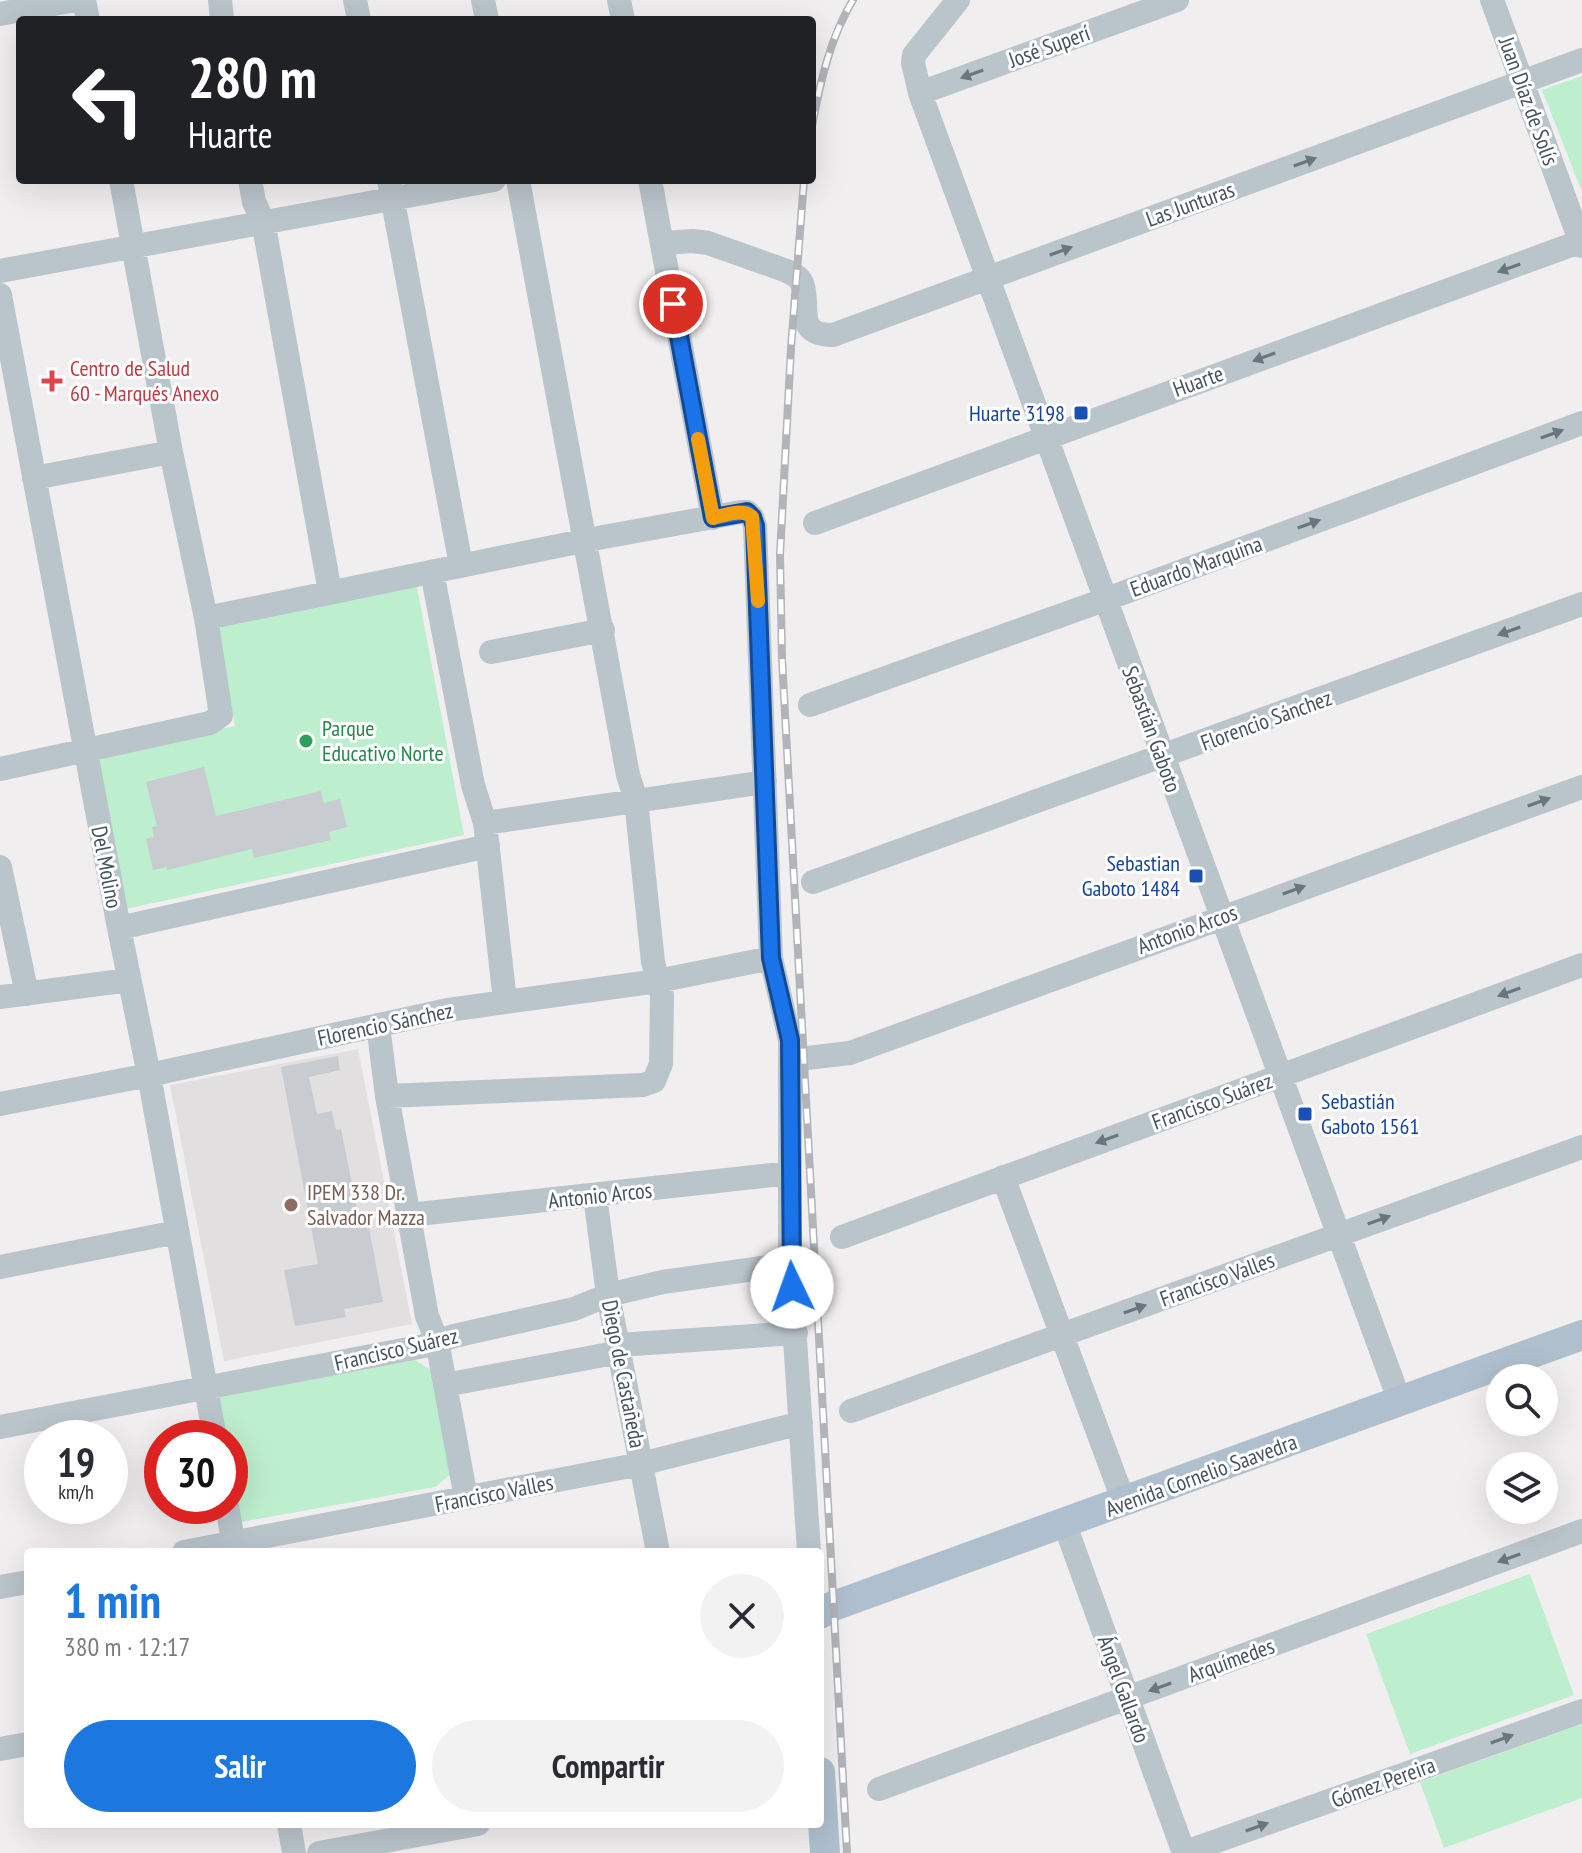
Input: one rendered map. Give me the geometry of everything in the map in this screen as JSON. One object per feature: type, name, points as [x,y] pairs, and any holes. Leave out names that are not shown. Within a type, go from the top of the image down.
[{"type":"main road","name":"Avenida Cornelio Saavedra","points":[[824,1611],[1582,1335]]},
{"type":"main road","points":[[823,1828],[825,1853]]},
{"type":"street","points":[[0,14],[75,0]]},
{"type":"street","name":"Sebastián Gaboto","points":[[958,0],[914,55],[920,93],[1400,1402]]},
{"type":"street","name":"José Superí","points":[[920,93],[1177,0]]},
{"type":"street","name":"Juan Díaz de Solís","points":[[1492,0],[1581,243]]},
{"type":"street","name":"Las Junturas","points":[[662,243],[708,243],[787,271],[802,284],[805,317],[810,328],[820,335],[833,335],[1582,60]]},
{"type":"street","points":[[0,769],[210,723],[221,715],[206,618],[171,452],[122,184]]},
{"type":"street","points":[[251,184],[254,202],[263,221],[330,592]]},
{"type":"street","points":[[0,271],[263,221],[391,189],[448,184]]},
{"type":"street","points":[[387,1096],[648,1085],[659,1073],[661,1064],[662,995],[653,962],[636,800],[628,775],[519,184]]},
{"type":"street","points":[[651,184],[713,518]]},
{"type":"street","points":[[391,189],[461,565]]},
{"type":"street","name":"Huarte","points":[[815,523],[1581,243]]},
{"type":"street","name":"Del Molino","points":[[0,295],[212,1420]]},
{"type":"street","name":"Eduardo Marquina","points":[[810,705],[1582,423]]},
{"type":"street","points":[[34,478],[171,452]]},
{"type":"street","points":[[206,618],[587,540],[747,512],[752,517],[755,526],[771,958],[787,1025],[790,1060],[790,1264],[809,1548]]},
{"type":"street","points":[[432,572],[473,785],[486,835],[505,1001]]},
{"type":"street","name":"Florencio Sánchez","points":[[813,882],[1582,604]]},
{"type":"street","points":[[491,652],[603,630]]},
{"type":"street","points":[[119,928],[636,800],[765,782]]},
{"type":"street","name":"Antonio Arcos","points":[[790,1060],[850,1053],[1582,787]]},
{"type":"street","points":[[0,867],[27,994]]},
{"type":"street","name":"Florencio Sánchez","points":[[0,1104],[378,1025],[505,1001],[658,981],[771,958]]},
{"type":"street","name":"Francisco Suárez","points":[[842,1237],[1582,965]]},
{"type":"street","points":[[0,997],[129,980]]},
{"type":"street","points":[[378,1025],[387,1096],[427,1316],[437,1341],[466,1498]]},
{"type":"street","name":"Francisco Valles","points":[[851,1411],[1582,1147]]},
{"type":"street","name":"Antonio Arcos","points":[[409,1215],[790,1173]]},
{"type":"street","points":[[1003,1177],[1124,1502]]},
{"type":"street","name":"Diego de Castañeda","points":[[595,1196],[608,1295],[657,1548]]},
{"type":"street","points":[[0,1267],[177,1232]]},
{"type":"street","name":"Francisco Suárez","points":[[0,1427],[437,1341],[574,1309],[608,1295],[699,1275],[790,1264]]},
{"type":"street","points":[[445,1385],[619,1348],[796,1333]]},
{"type":"street","name":"Francisco Valles","points":[[234,1547],[641,1464],[801,1423]]},
{"type":"street","points":[[230,1524],[234,1547]]},
{"type":"street","name":"Ángel Gallardo","points":[[1065,1525],[1184,1853]]},
{"type":"street","name":"Arquímedes","points":[[879,1789],[1582,1531]]},
{"type":"street","points":[[0,1587],[24,1583]]},
{"type":"street","name":"Gómez Pereira","points":[[1184,1853],[1582,1711]]},
{"type":"street","points":[[0,1749],[24,1745]]},
{"type":"street","points":[[290,1828],[294,1853]]},
{"type":"street","points":[[319,1853],[456,1828]]},
{"type":"shaded area","name":"IPEM 338 Dr. Salvador Mazza","points":[[358,1049],[412,1324],[224,1361],[170,1085]]},
{"type":"green space","points":[[1582,76],[1582,192],[1542,90]]},
{"type":"green space","name":"Parque Educativo Norte","points":[[416,582],[464,835],[126,909],[96,757],[235,726],[218,627]]},
{"type":"green space","points":[[415,1360],[434,1372],[451,1474],[435,1487],[248,1521],[248,1420],[222,1420],[218,1397]]},
{"type":"green space","points":[[1530,1574],[1574,1695],[1410,1754],[1366,1634]]},
{"type":"green space","points":[[1582,1724],[1582,1798],[1444,1848],[1420,1782]]},
{"type":"building","points":[[204,767],[216,816],[321,791],[324,803],[340,799],[347,827],[329,832],[331,840],[254,858],[252,849],[167,870],[167,867],[153,870],[146,839],[154,837],[152,827],[157,826],[146,782]]},
{"type":"building","points":[[338,1056],[340,1070],[309,1077],[317,1114],[332,1111],[336,1130],[341,1129],[360,1224],[368,1223],[383,1302],[344,1309],[346,1317],[295,1326],[284,1270],[318,1264],[281,1067]]},
{"type":"railway","points":[[816,106],[832,45],[853,0]]},
{"type":"railway","points":[[804,184],[780,555],[782,658],[847,1853]]},
{"type":"slow traffic","points":[[698,439],[713,518],[741,512],[747,512],[752,517],[758,601]]},
{"type":"place","name":"Centro de Salud 60 - Marqués Anexo","points":[[52,381]]},
{"type":"place","name":"Huarte 3198","points":[[1081,413]]},
{"type":"place","name":"Parque Educativo Norte","points":[[306,741]]},
{"type":"place","name":"Sebastian Gaboto 1484","points":[[1196,876]]},
{"type":"place","name":"Sebastián Gaboto 1561","points":[[1305,1114]]},
{"type":"place","name":"IPEM 338 Dr. Salvador Mazza","points":[[291,1205]]},
{"type":"route","points":[[673,304],[713,518],[747,512],[755,526],[771,958],[790,1040],[792,1287]]}]
